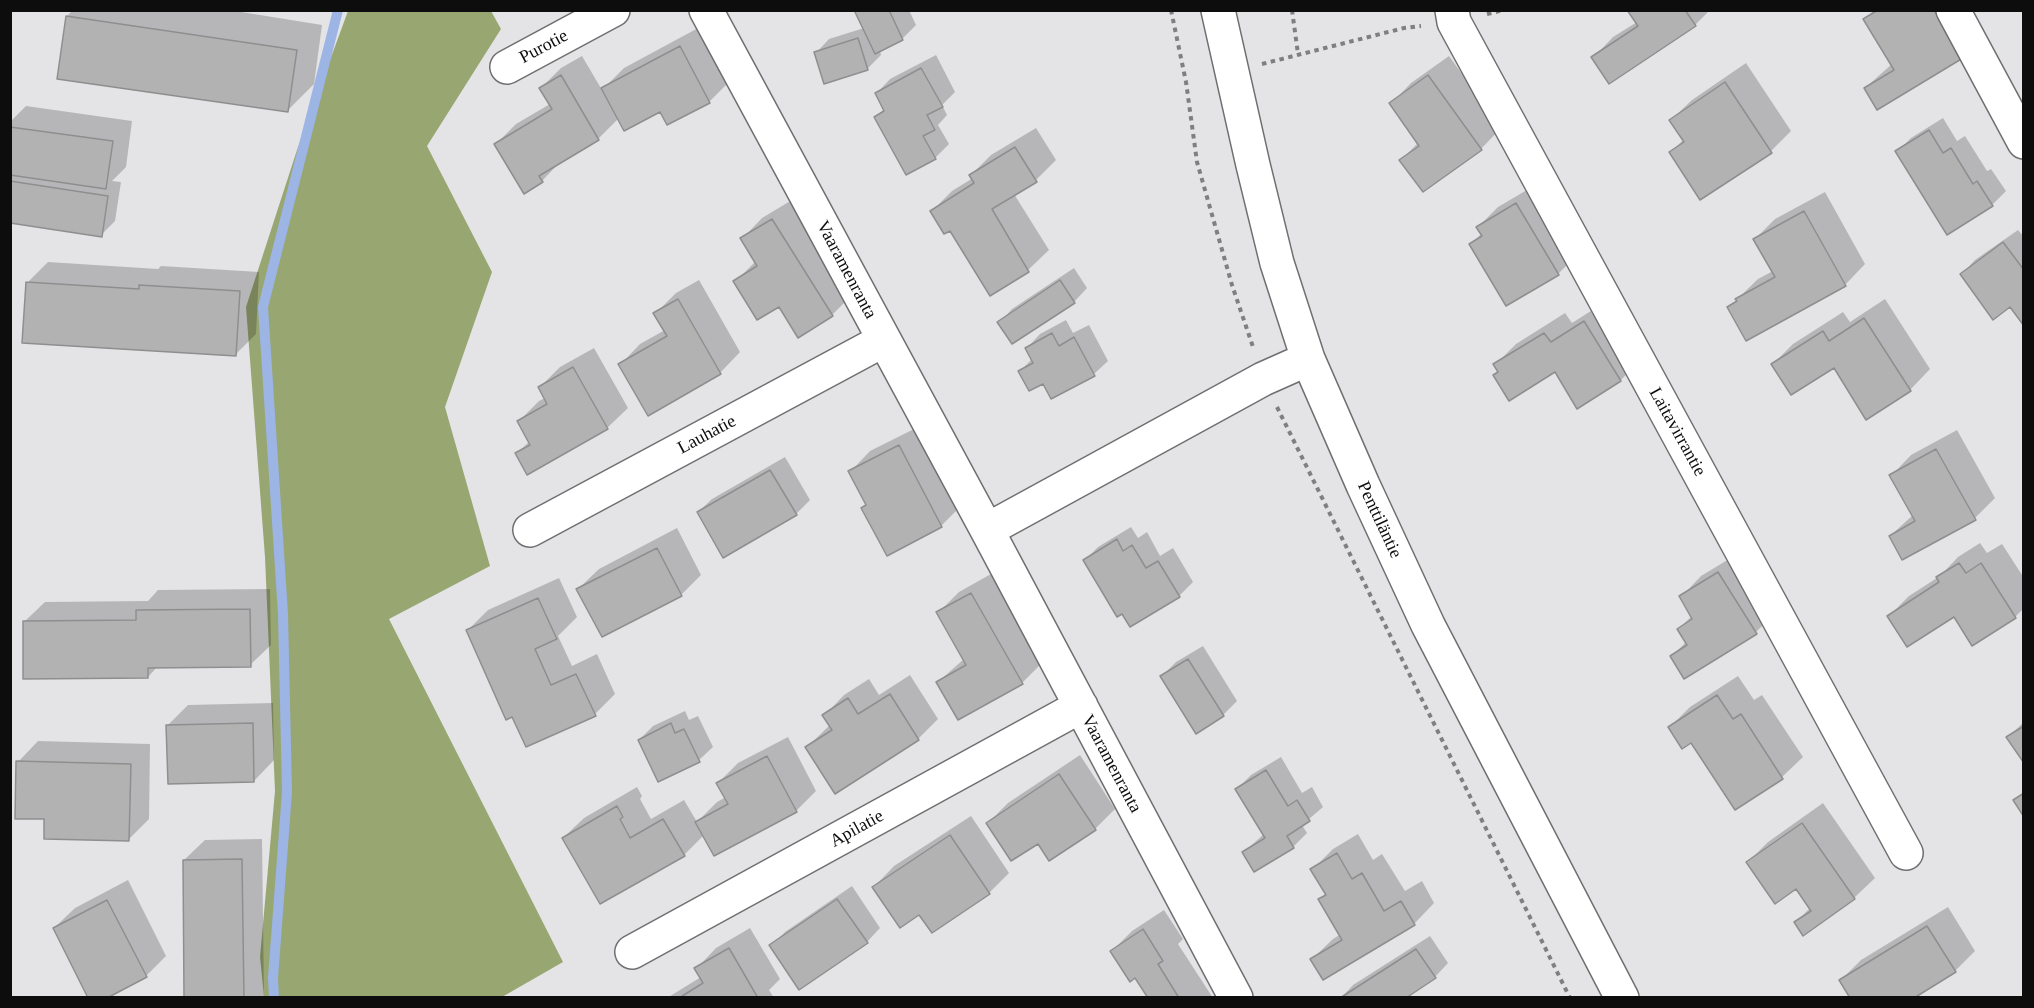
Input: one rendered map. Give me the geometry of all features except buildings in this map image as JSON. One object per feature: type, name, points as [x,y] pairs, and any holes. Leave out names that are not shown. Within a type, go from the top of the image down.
[{"type":"street","name":"Purotie","points":[[507,67],[613,10]]},
{"type":"street","name":"Vaaramenranta","points":[[706,10],[987,530],[1236,998]]},
{"type":"street","name":"Penttiläntie","points":[[1218,10],[1277,263],[1308,358],[1363,485],[1428,625],[1622,998]]},
{"type":"street","points":[[1953,10],[2024,142]]},
{"type":"street","name":"Laitavirrantie","points":[[1453,16],[1906,853]]},
{"type":"street","name":"Lauhatie","points":[[530,530],[884,340]]},
{"type":"street","points":[[987,530],[1263,379],[1308,358]]},
{"type":"street","name":"Apilatie","points":[[632,952],[1081,706]]},
{"type":"path","points":[[1171,10],[1186,82],[1453,16],[1504,10]]},
{"type":"path","points":[[1292,10],[1298,54]]},
{"type":"green space","points":[[348,11],[491,11],[501,29],[427,146],[492,272],[445,407],[490,566],[389,619],[563,962],[502,997],[264,997],[260,957],[275,791],[265,557],[246,307],[297,150]]},
{"type":"waterway","points":[[274,998],[273,978],[287,792],[283,614],[263,307],[338,10]]}]
